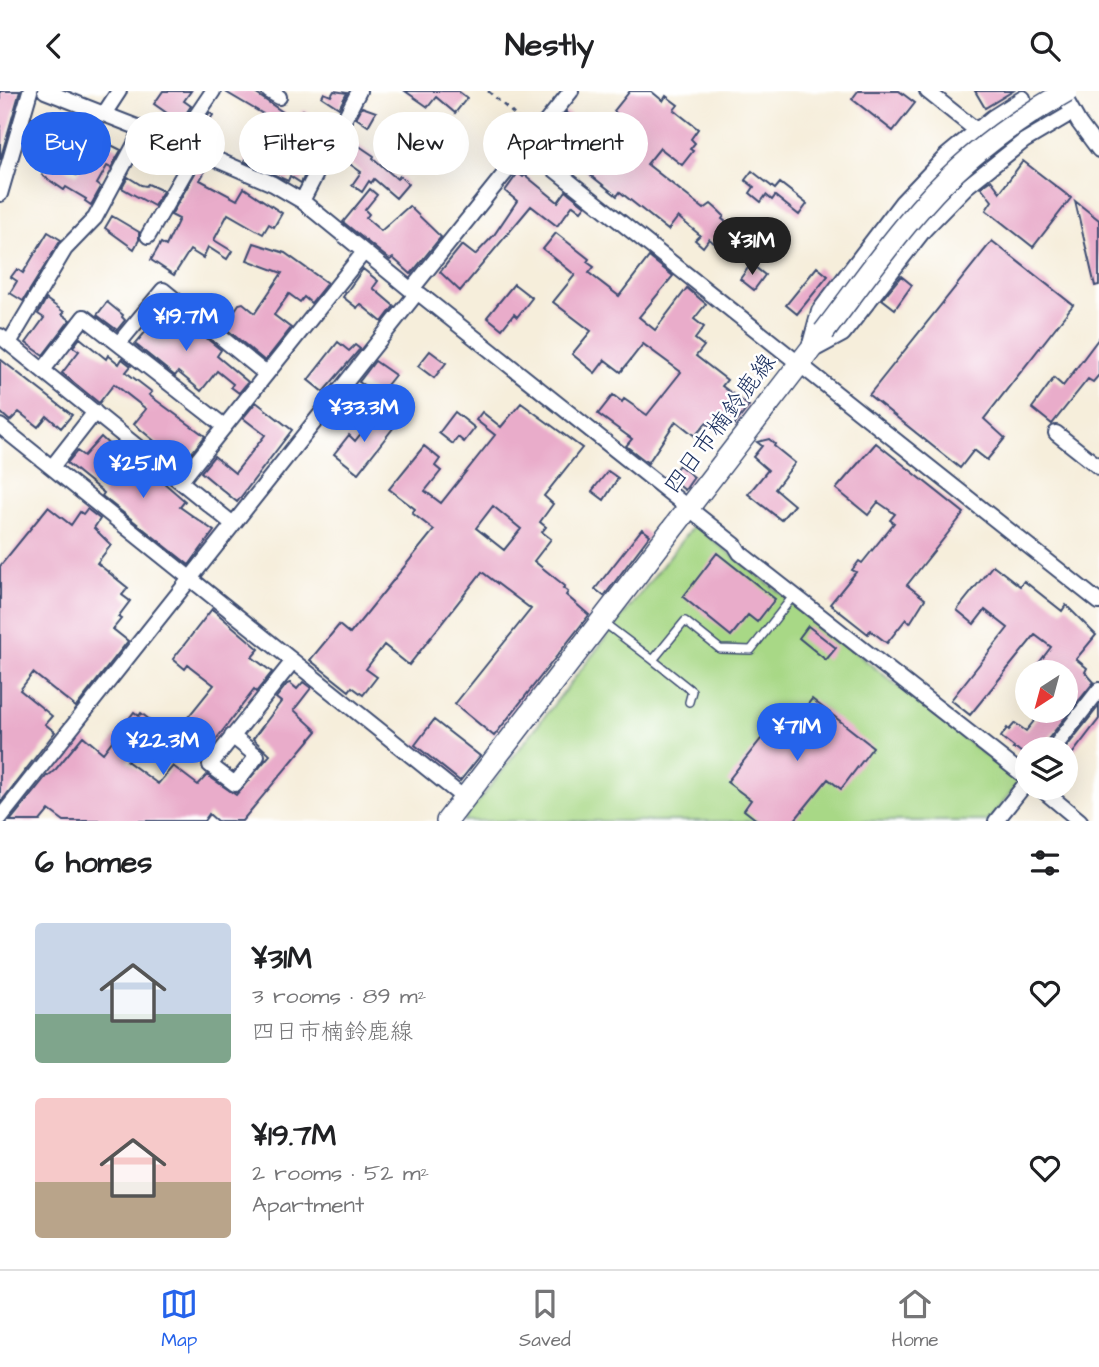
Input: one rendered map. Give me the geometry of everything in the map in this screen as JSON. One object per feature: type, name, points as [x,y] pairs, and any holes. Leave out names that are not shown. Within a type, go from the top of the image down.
[{"type":"main road","name":"四日市楠鈴鹿線","points":[[447,821],[916,213],[964,163],[1002,132],[1067,91]]},
{"type":"street","points":[[0,194],[30,91]]},
{"type":"street","points":[[45,91],[99,112]]},
{"type":"street","points":[[105,112],[119,91]]},
{"type":"street","points":[[198,112],[213,91]]},
{"type":"street","points":[[302,201],[359,91]]},
{"type":"street","points":[[554,112],[571,91]]},
{"type":"street","points":[[927,91],[976,130]]},
{"type":"street","points":[[1061,91],[1099,150]]},
{"type":"street","points":[[803,359],[819,311],[902,202],[946,156],[976,130],[1023,99]]},
{"type":"street","points":[[803,359],[843,334],[925,229],[966,187],[1013,149],[1073,112]]},
{"type":"street","points":[[125,162],[95,218],[65,249],[4,339],[233,524]]},
{"type":"street","points":[[225,163],[273,184],[302,201],[1015,770]]},
{"type":"street","points":[[148,236],[183,175]]},
{"type":"street","points":[[0,818],[191,579],[504,175]]},
{"type":"street","points":[[573,175],[1099,602]]},
{"type":"street","points":[[181,481],[364,252]]},
{"type":"street","points":[[119,343],[163,290],[266,374]]},
{"type":"street","points":[[43,370],[84,317],[224,426]]},
{"type":"street","points":[[52,467],[95,412]]},
{"type":"street","points":[[0,426],[464,798]]},
{"type":"street","points":[[1056,433],[1099,467]]},
{"type":"street","points":[[232,736],[293,661]]},
{"type":"street","points":[[1062,737],[1099,690]]},
{"type":"street","points":[[996,821],[1015,796]]},
{"type":"street","points":[[1055,800],[1080,821]]},
{"type":"lane","points":[[653,660],[685,621],[720,649],[751,650],[794,595]]},
{"type":"lane","points":[[602,621],[692,691],[690,702]]},
{"type":"path","points":[[488,91],[506,112]]},
{"type":"green space","points":[[694,525],[1015,779],[1015,787],[988,821],[463,821]]},
{"type":"building","points":[[0,91],[20,91],[0,160]]},
{"type":"building","points":[[163,91],[191,91],[184,101],[191,106],[187,112],[165,112],[154,104]]},
{"type":"building","points":[[224,91],[252,91],[283,112],[260,112]]},
{"type":"building","points":[[334,91],[347,93],[339,108],[322,97],[324,93],[331,96]]},
{"type":"building","points":[[405,91],[458,91],[467,98],[456,112],[436,97],[428,107]]},
{"type":"building","points":[[630,91],[651,91],[663,101],[666,96],[678,105],[674,110],[698,129],[691,139],[695,143],[690,149],[693,151],[682,165],[660,148],[648,163],[648,112],[614,111]]},
{"type":"building","points":[[858,91],[899,91],[915,103],[893,131],[852,99]]},
{"type":"building","points":[[975,91],[1013,91],[985,108]]},
{"type":"building","points":[[362,107],[376,112],[373,112],[368,126],[359,120]]},
{"type":"building","points":[[111,145],[121,150],[111,168]]},
{"type":"building","points":[[359,146],[373,155],[373,175],[392,175],[397,179],[400,176],[408,184],[396,198],[374,179],[371,183],[369,181],[362,192],[352,185],[361,172]]},
{"type":"building","points":[[1023,161],[1071,198],[1033,247],[986,210],[992,201],[981,187],[991,180],[1000,192]]},
{"type":"building","points":[[648,165],[704,209],[711,204],[724,216],[722,219],[733,227],[718,246],[709,239],[703,247],[695,240],[700,235],[678,217],[668,230],[620,192],[617,196],[590,175],[648,175]]},
{"type":"building","points":[[752,171],[775,189],[780,183],[807,204],[799,215],[775,196],[772,200],[766,195],[761,202],[750,193],[754,187],[745,180]]},
{"type":"building","points":[[42,175],[102,175],[97,184],[101,187],[91,205],[66,187],[64,190]]},
{"type":"building","points":[[194,175],[203,175],[200,180],[237,200],[244,188],[282,213],[274,227],[269,224],[263,234],[228,214],[214,240],[232,251],[227,259],[208,247],[203,258],[190,250],[174,275],[151,260],[161,243],[166,246],[179,219],[171,215]]},
{"type":"building","points":[[275,175],[305,175],[301,183],[290,176],[288,181]]},
{"type":"building","points":[[517,175],[525,175],[558,202],[566,191],[585,206],[581,211],[573,205],[557,226],[531,206],[460,291],[440,272],[462,245],[475,255],[494,235],[517,201],[505,191]]},
{"type":"building","points":[[128,177],[141,185],[148,184],[163,191],[154,206],[122,188]]},
{"type":"building","points":[[370,189],[377,195],[365,210],[369,214],[366,218],[381,231],[409,206],[441,237],[411,274],[343,222]]},
{"type":"building","points":[[1075,201],[1099,220],[1099,285],[1095,286]]},
{"type":"building","points":[[112,216],[139,232],[139,240],[134,249],[105,228]]},
{"type":"building","points":[[48,232],[61,240],[23,301],[10,293],[17,281],[11,277],[17,269],[23,273]]},
{"type":"building","points":[[556,233],[589,259],[587,262],[594,267],[589,273],[619,296],[649,257],[673,276],[639,317],[655,330],[687,288],[706,304],[694,319],[704,327],[695,339],[704,346],[696,356],[727,380],[722,386],[749,406],[735,424],[731,421],[728,425],[726,423],[718,433],[706,423],[695,436],[676,421],[648,463],[626,446],[632,439],[598,414],[613,395],[622,402],[624,399],[647,415],[681,372],[643,344],[621,372],[605,360],[595,373],[572,354],[591,331],[553,302],[575,275],[543,249]]},
{"type":"building","points":[[992,241],[1073,305],[984,419],[1005,438],[987,460],[974,450],[960,468],[869,395]]},
{"type":"building","points":[[254,243],[285,253],[327,283],[311,303],[304,297],[300,302],[289,294],[274,315],[291,328],[265,361],[224,327],[239,304],[243,303],[255,313],[282,273],[247,260]]},
{"type":"building","points":[[751,264],[765,275],[754,290],[740,279]]},
{"type":"building","points":[[817,267],[828,276],[797,314],[786,305]]},
{"type":"building","points":[[363,269],[378,281],[373,288],[394,306],[382,322],[360,304],[357,308],[343,297]]},
{"type":"building","points":[[901,276],[912,285],[895,309],[882,299]]},
{"type":"building","points":[[514,284],[532,298],[517,317],[514,314],[502,329],[487,317]]},
{"type":"building","points":[[46,299],[70,320],[43,355],[26,343],[44,318],[38,314]]},
{"type":"building","points":[[107,302],[123,315],[125,320],[117,330],[97,315]]},
{"type":"building","points":[[158,311],[182,330],[188,323],[221,350],[217,356],[248,382],[239,393],[231,387],[233,384],[217,371],[201,391],[178,372],[175,376],[135,344]]},
{"type":"building","points":[[80,338],[106,359],[108,355],[119,364],[122,359],[131,366],[126,372],[152,392],[149,395],[205,436],[186,460],[180,455],[176,459],[134,424],[146,409],[114,384],[99,403],[62,373],[79,351],[73,347]]},
{"type":"building","points":[[1099,338],[1099,375],[1093,382],[1088,379],[1052,424],[1032,408],[1054,378],[1063,386]]},
{"type":"building","points":[[338,342],[349,351],[355,345],[360,349],[323,392],[308,380]]},
{"type":"building","points":[[430,351],[446,363],[434,378],[418,366]]},
{"type":"building","points":[[0,359],[72,415],[61,428],[47,416],[38,427],[19,412],[10,421],[0,412]]},
{"type":"building","points":[[375,361],[395,375],[379,395],[359,382]]},
{"type":"building","points":[[256,402],[292,430],[237,502],[201,472],[214,456],[235,473],[265,435],[243,418]]},
{"type":"building","points":[[521,403],[582,448],[544,496],[553,504],[540,522],[546,527],[542,532],[551,539],[534,561],[565,586],[563,588],[568,592],[566,595],[589,615],[494,736],[455,704],[531,609],[482,572],[409,665],[384,645],[366,669],[377,677],[363,695],[352,687],[349,691],[310,660],[339,625],[350,634],[434,530],[412,513],[415,509],[389,489],[424,446],[440,459],[435,466],[441,471],[425,491],[441,503],[495,435],[476,420],[482,412],[501,427]],"holes":[[[493,506],[521,529],[504,550],[476,528]]]},
{"type":"building","points":[[455,412],[475,428],[464,442],[458,437],[453,444],[439,433]]},
{"type":"building","points":[[377,413],[394,427],[358,473],[334,454],[349,435],[355,441]]},
{"type":"building","points":[[101,437],[142,475],[148,469],[185,501],[180,507],[214,531],[189,565],[102,496],[104,493],[67,463],[77,451],[84,456]]},
{"type":"building","points":[[769,439],[795,463],[775,489],[794,505],[781,520],[748,494],[768,470],[753,457],[762,446],[757,442]]},
{"type":"building","points":[[876,443],[964,513],[907,585],[925,599],[910,623],[906,619],[887,643],[870,630],[868,634],[830,604],[856,572],[852,570],[859,561],[862,563],[894,523],[890,520],[895,514],[878,502],[868,515],[836,489]]},
{"type":"building","points":[[679,465],[694,477],[685,490],[669,478]]},
{"type":"building","points":[[608,471],[618,478],[604,500],[592,491]]},
{"type":"building","points":[[48,507],[71,525],[80,512],[83,514],[87,509],[100,519],[94,528],[111,545],[97,563],[128,588],[122,595],[130,601],[113,629],[128,641],[76,707],[33,673],[20,690],[52,716],[45,724],[55,732],[0,803],[0,566]]},
{"type":"building","points":[[642,529],[650,535],[604,596],[595,589]]},
{"type":"building","points":[[717,553],[775,599],[757,622],[748,615],[731,636],[683,597]]},
{"type":"building","points":[[993,565],[1020,586],[1024,581],[1062,611],[1066,605],[1096,635],[1077,660],[1041,660],[1051,647],[1035,635],[970,715],[951,700],[1008,628],[985,610],[974,624],[957,610]]},
{"type":"building","points":[[212,609],[259,649],[252,657],[272,672],[256,692],[254,690],[204,755],[188,742],[196,731],[184,722],[214,685],[188,665],[185,669],[173,659]]},
{"type":"building","points":[[808,626],[836,648],[826,660],[799,638]]},
{"type":"building","points":[[1078,661],[1087,668],[1085,672],[1094,682],[1078,702]]},
{"type":"building","points":[[303,682],[311,688],[294,710],[317,731],[242,821],[217,821],[209,814],[204,821],[64,821],[49,810],[40,821],[10,821],[83,736],[103,753],[134,712],[139,716],[141,713],[150,720],[147,723],[154,728],[127,761],[158,784],[173,766],[198,785],[207,775],[236,795],[270,755],[253,739],[281,702],[276,698],[287,684],[290,683],[297,689]]},
{"type":"building","points":[[812,699],[873,747],[841,789],[828,779],[794,821],[758,821],[744,810],[751,800],[727,782],[768,730],[760,724],[773,708],[793,723]]},
{"type":"building","points":[[1099,706],[1099,719],[1078,746],[1078,737],[1074,737]]},
{"type":"building","points":[[434,720],[480,756],[460,781],[415,745]]},
{"type":"building","points":[[1015,723],[1026,731],[1032,723],[1061,723],[1050,737],[1015,737],[1015,749],[1001,737],[1007,728],[1009,730]]}]
